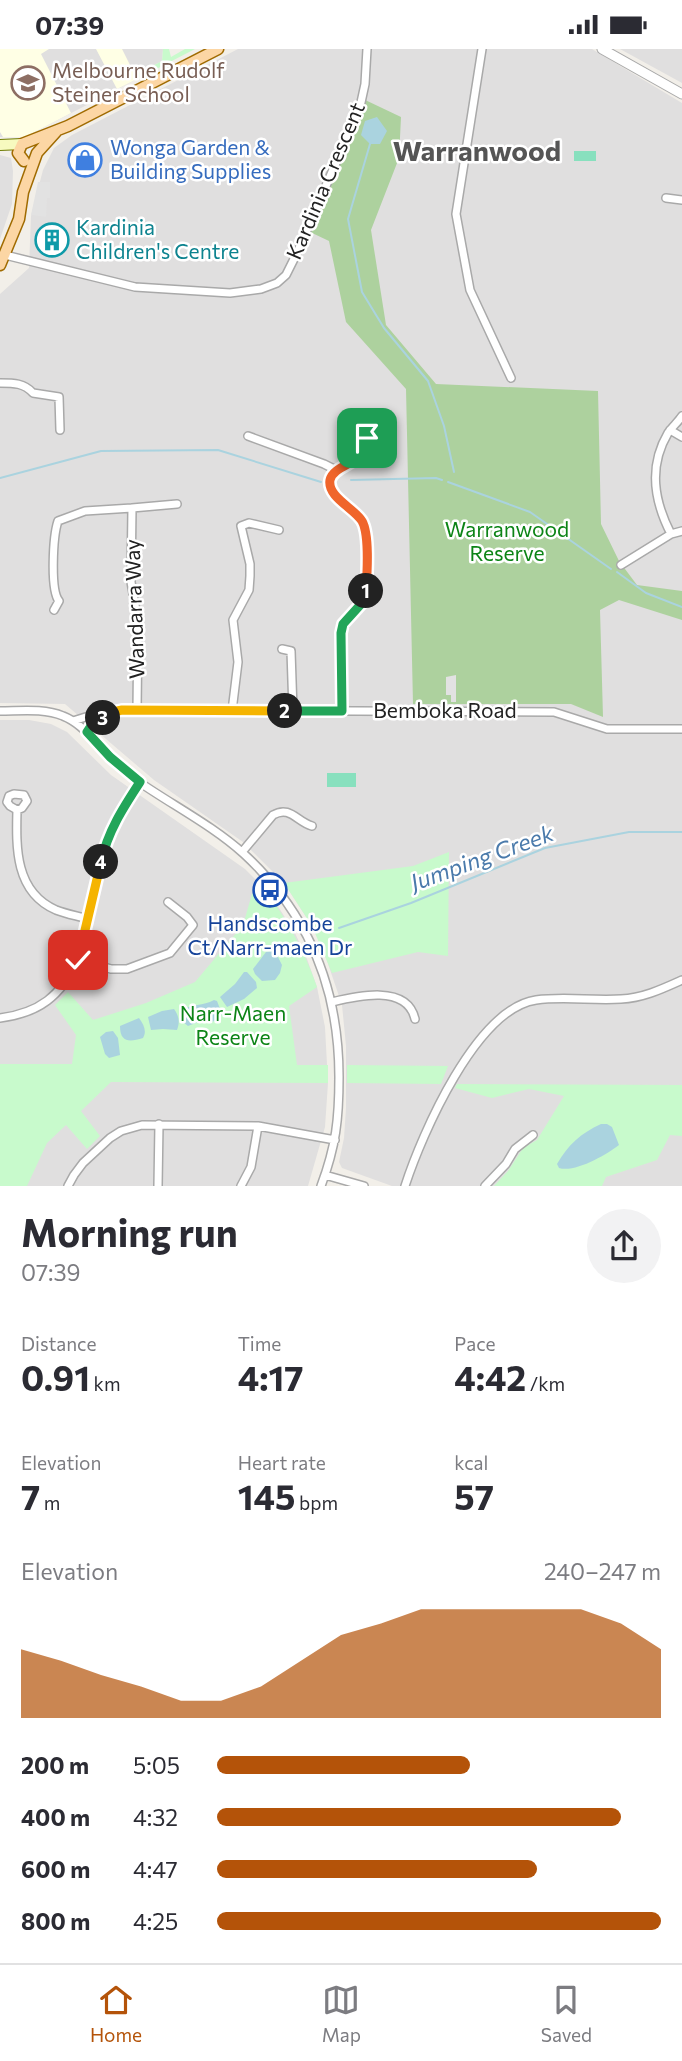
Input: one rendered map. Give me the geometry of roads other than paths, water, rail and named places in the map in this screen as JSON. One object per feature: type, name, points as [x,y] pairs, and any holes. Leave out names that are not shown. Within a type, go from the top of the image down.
[{"type":"main road","points":[[0,147],[27,152],[58,130],[218,49]]},
{"type":"main road","points":[[3,260],[19,219],[23,192],[32,170],[27,152]]},
{"type":"street","name":"Kardinia Crescent","points":[[3,260],[135,287],[230,293],[261,289],[277,283],[286,275],[297,253],[360,107],[365,85],[367,49]]},
{"type":"street","points":[[482,49],[456,214],[470,290],[511,378]]},
{"type":"street","points":[[601,49],[682,94]]},
{"type":"street","points":[[666,198],[682,200]]},
{"type":"street","points":[[0,383],[18,384],[28,387],[33,393],[59,397],[60,430]]},
{"type":"street","points":[[671,534],[661,514],[655,486],[659,453],[670,431],[682,416]]},
{"type":"street","points":[[670,431],[682,437]]},
{"type":"street","points":[[248,436],[338,471]]},
{"type":"street","points":[[342,711],[341,633],[343,624],[362,603],[366,589],[366,540],[365,527],[361,520],[335,496],[330,481],[334,474],[364,453],[368,445],[367,438]]},
{"type":"street","name":"Wandarra Way","points":[[54,610],[59,601],[55,596],[54,577],[55,529],[58,521],[85,511],[177,504]]},
{"type":"street","name":"Wandarra Way","points":[[132,508],[131,582],[138,622],[137,710]]},
{"type":"street","points":[[232,711],[238,662],[233,620],[248,590],[250,576],[250,564],[241,526],[248,523],[279,530]]},
{"type":"street","points":[[621,565],[671,534],[682,531]]},
{"type":"street","points":[[282,649],[291,651],[293,711]]},
{"type":"street","name":"Bemboka Road","points":[[73,721],[137,710],[554,712],[607,729],[682,729]]},
{"type":"street","name":"Bemboka Road","points":[[0,711],[48,712],[73,721],[140,782],[242,852],[286,899],[316,953],[332,1002],[339,1056],[335,1140],[321,1186]]},
{"type":"street","points":[[87,732],[91,726],[113,712]]},
{"type":"street","points":[[0,1017],[21,1015],[35,1009],[57,994],[71,976],[78,960],[107,838],[116,818],[140,782]]},
{"type":"street","points":[[17,810],[17,850],[20,868],[27,884],[47,905],[58,911],[88,919]]},
{"type":"street","points":[[242,852],[279,811],[286,811],[304,824],[312,826]]},
{"type":"street","points":[[78,960],[111,969],[127,969],[170,953],[193,925],[168,902]]},
{"type":"street","points":[[405,1186],[418,1150],[450,1084],[485,1033],[508,1011],[520,1004],[537,1000],[608,1000],[634,997],[655,992],[682,980]]},
{"type":"street","points":[[332,1002],[364,996],[388,997],[408,1004],[415,1019]]},
{"type":"street","points":[[68,1186],[83,1163],[110,1138],[130,1128],[159,1125],[258,1126],[335,1140]]},
{"type":"street","points":[[158,1186],[159,1125]]},
{"type":"street","points":[[241,1186],[253,1161],[258,1126]]},
{"type":"street","points":[[485,1186],[506,1164],[515,1149],[533,1135]]},
{"type":"street","points":[[325,1175],[364,1186]]},
{"type":"water","points":[[377,117],[387,131],[380,144],[370,144],[361,135],[365,121]]},
{"type":"water","points":[[271,951],[277,955],[282,965],[280,973],[275,980],[262,981],[253,969],[266,952]]},
{"type":"water","points":[[244,972],[256,982],[257,988],[244,999],[227,1007],[220,997]]},
{"type":"water","points":[[217,1001],[222,1014],[218,1020],[203,1020],[188,1026],[183,1022],[181,1010]]},
{"type":"water","points":[[174,1009],[178,1019],[177,1030],[151,1030],[148,1017]]},
{"type":"water","points":[[139,1018],[145,1033],[143,1038],[127,1040],[120,1032],[120,1026]]},
{"type":"water","points":[[113,1031],[118,1038],[120,1055],[109,1058],[105,1054],[100,1037]]},
{"type":"water","points":[[601,1124],[612,1127],[619,1145],[582,1166],[559,1168],[557,1164],[570,1145]]},
{"type":"waterway","points":[[370,144],[348,219],[362,292],[384,328],[428,381],[444,426],[454,472]]},
{"type":"waterway","name":"Jumping Creek","points":[[0,478],[101,451],[218,450],[321,482]]},
{"type":"waterway","name":"Jumping Creek","points":[[351,480],[442,480]]},
{"type":"waterway","name":"Jumping Creek","points":[[448,482],[530,512],[611,569]]},
{"type":"waterway","name":"Jumping Creek","points":[[617,572],[646,593],[682,607]]},
{"type":"waterway","name":"Jumping Creek","points":[[339,928],[411,903],[545,848],[629,832],[682,832]]},
{"type":"place","name":"Melbourne Rudolf Steiner School","points":[[28,83]]},
{"type":"place","name":"Wonga Garden & Building Supplies","points":[[85,160]]},
{"type":"place","name":"Kardinia Children's Centre","points":[[52,240]]},
{"type":"place","name":"Handscombe Ct/Narr-maen Dr","points":[[270,890]]},
{"type":"district","name":"Warranwood","points":[[477,151]]},
{"type":"park label","name":"Warranwood Reserve","points":[[507,542]]},
{"type":"park label","name":"Narr-Maen Reserve","points":[[233,1026]]}]
